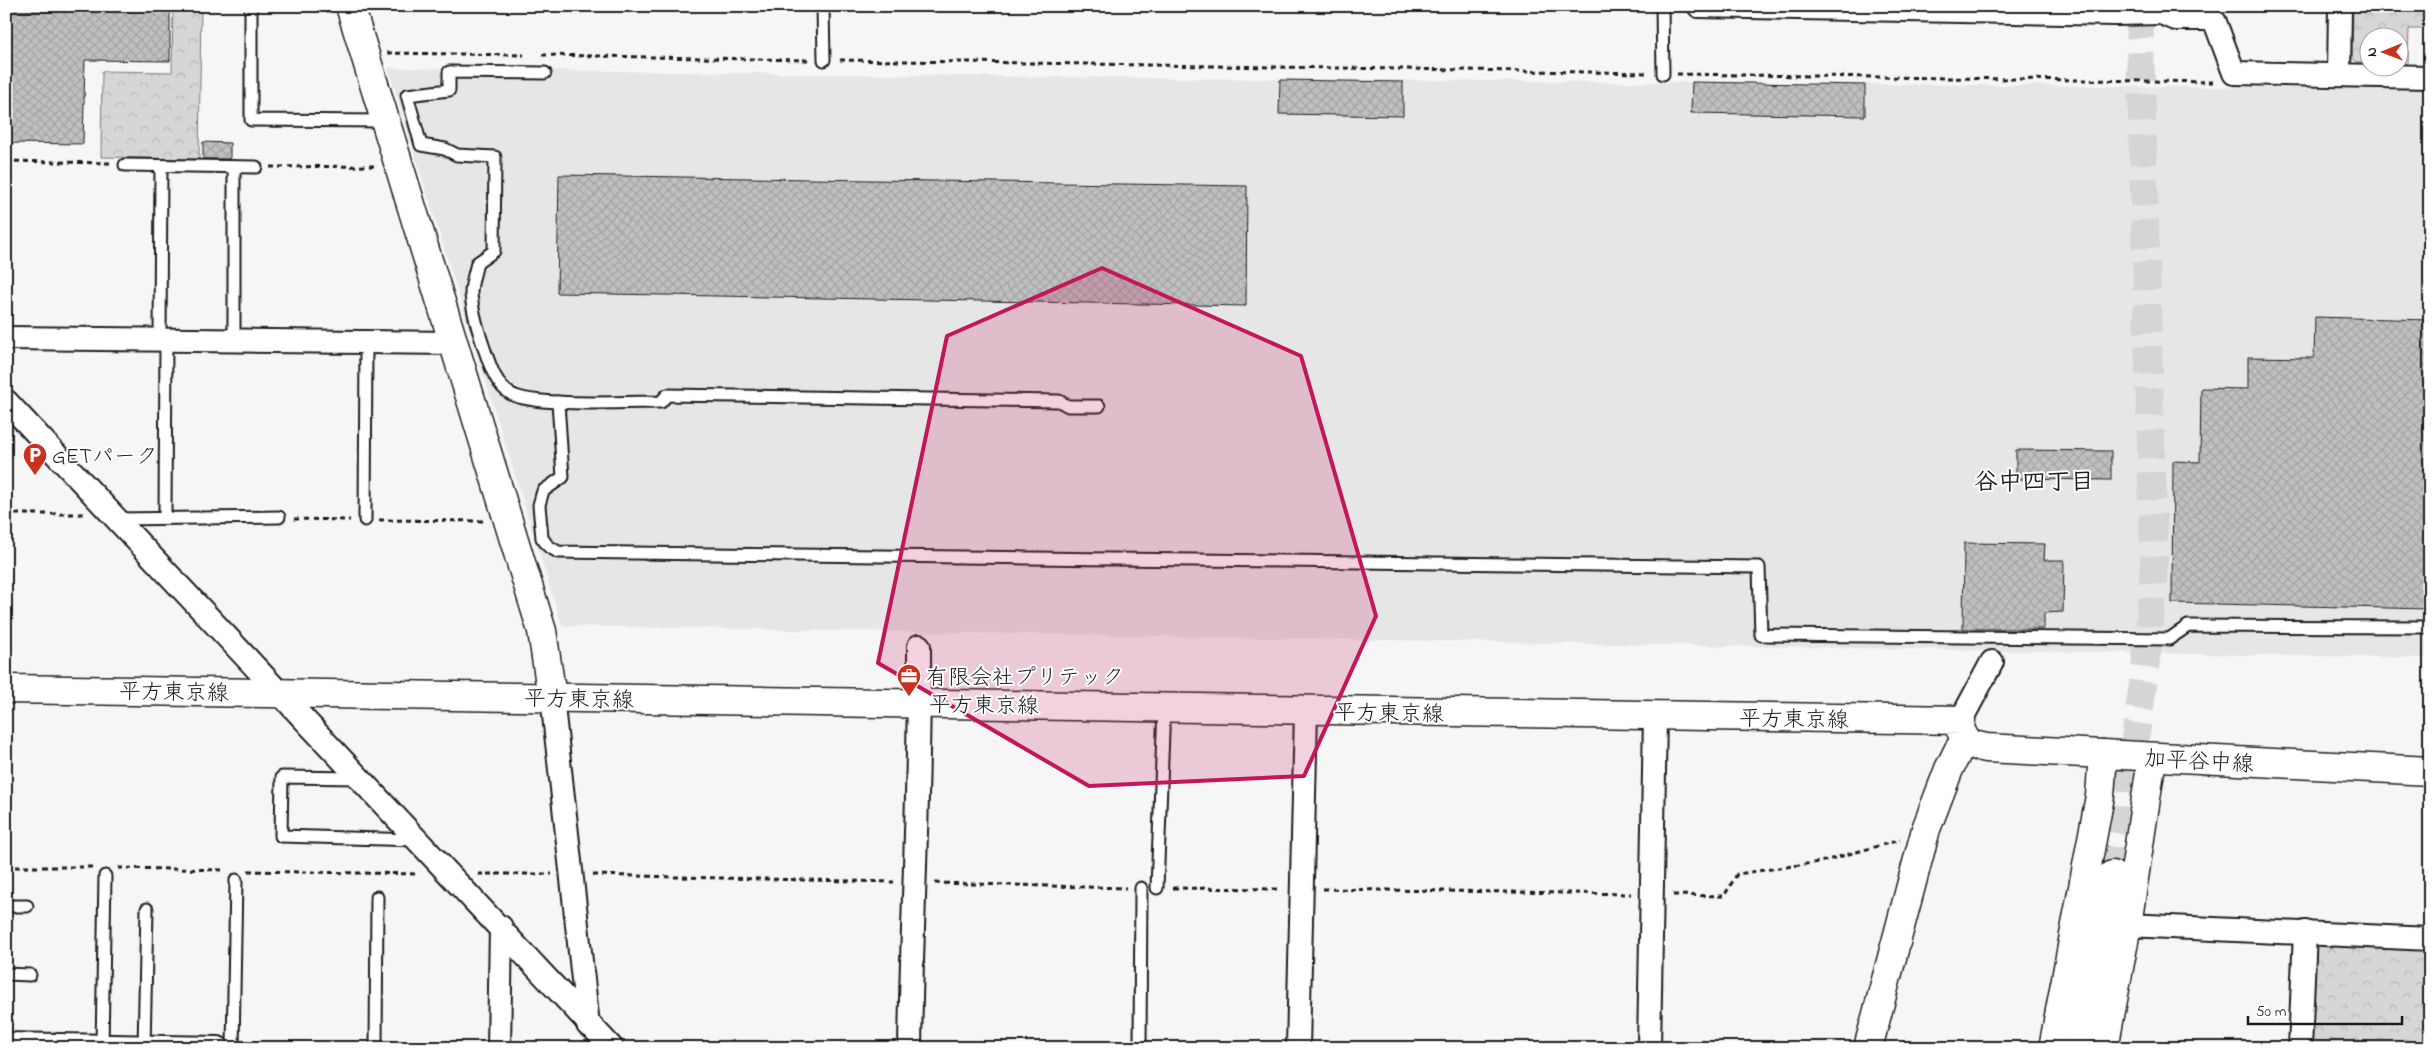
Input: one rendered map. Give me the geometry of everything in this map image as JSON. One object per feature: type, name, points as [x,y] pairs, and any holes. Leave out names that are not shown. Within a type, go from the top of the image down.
[{"type":"street","points":[[350,6],[542,631],[552,697],[587,1020],[593,1048]]},
{"type":"street","points":[[1699,6],[2161,10],[2176,19],[2209,19],[2215,22],[2234,73],[2430,77]]},
{"type":"street","points":[[2339,75],[2340,6]]},
{"type":"street","points":[[6,338],[454,343]]},
{"type":"street","points":[[6,401],[501,927],[612,1048]]},
{"type":"street","points":[[910,1048],[919,646]]},
{"type":"street","points":[[1868,1048],[1926,829],[1992,662]]},
{"type":"street","name":"平方東京線","points":[[6,690],[280,692],[1655,716],[1965,732]]},
{"type":"street","points":[[1298,1048],[1306,711]]},
{"type":"street","points":[[1649,1048],[1655,716]]},
{"type":"street","name":"加平谷中線","points":[[1965,732],[1986,748],[2430,771]]},
{"type":"street","points":[[2053,1048],[2100,796],[2103,754]]},
{"type":"street","points":[[2104,1048],[2126,925],[2152,758]]},
{"type":"street","points":[[2081,1048],[2112,875]]},
{"type":"street","points":[[2126,925],[2430,939]]},
{"type":"street","points":[[499,1048],[501,927]]},
{"type":"street","points":[[2300,1048],[2305,932]]},
{"type":"street","points":[[6,1044],[218,1048]]},
{"type":"lane","points":[[252,6],[251,120],[385,121]]},
{"type":"lane","points":[[823,6],[824,60]]},
{"type":"lane","points":[[1662,6],[1663,74]]},
{"type":"lane","points":[[546,73],[449,72],[449,90],[407,95],[421,145],[445,149],[457,156],[495,157],[494,250],[477,263],[471,292],[480,335],[491,368],[500,383],[510,394],[524,399],[558,402],[660,402],[667,395],[1059,401],[1068,406],[1100,406]]},
{"type":"lane","points":[[125,166],[256,167]]},
{"type":"lane","points":[[161,167],[165,518]]},
{"type":"lane","points":[[234,167],[234,341]]},
{"type":"lane","points":[[365,520],[366,342]]},
{"type":"lane","points":[[558,402],[563,477],[543,490],[539,505],[539,523],[542,538],[548,546],[558,552],[1759,567],[1761,635],[2169,639],[2188,626],[2430,627]]},
{"type":"lane","points":[[115,517],[279,517]]},
{"type":"lane","points":[[1157,888],[1164,707]]},
{"type":"lane","points":[[360,778],[282,778],[281,836],[419,840]]},
{"type":"lane","points":[[90,1046],[105,876]]},
{"type":"lane","points":[[233,1048],[236,880]]},
{"type":"lane","points":[[1140,1048],[1141,888]]},
{"type":"lane","points":[[376,1048],[377,897]]},
{"type":"lane","points":[[6,906],[27,906]]},
{"type":"lane","points":[[144,1046],[147,909]]},
{"type":"lane","points":[[6,974],[30,975]]},
{"type":"path","points":[[364,52],[2234,83],[2234,73]]},
{"type":"path","points":[[6,161],[125,166]]},
{"type":"path","points":[[256,167],[399,165]]},
{"type":"path","points":[[6,514],[115,517]]},
{"type":"path","points":[[279,517],[281,519],[509,522]]},
{"type":"path","points":[[1157,888],[1724,896],[1737,874],[1820,862],[1901,839]]},
{"type":"path","points":[[6,866],[96,867]]},
{"type":"path","points":[[115,868],[227,870]]},
{"type":"path","points":[[246,871],[572,874],[1141,888]]},
{"type":"highlighted area","points":[[1102,268],[1301,356],[1376,616],[1304,776],[1089,786],[878,663],[947,336]]},
{"type":"shaded area","points":[[388,68],[1045,77],[2430,89],[2430,658],[562,626]]},
{"type":"green space","points":[[173,6],[201,6],[199,159],[101,157],[102,71],[172,72]]},
{"type":"green space","points":[[2353,6],[2430,6],[2430,29],[2409,29],[2408,63],[2408,28],[2358,28],[2358,62],[2352,58]]},
{"type":"green space","points":[[2321,943],[2430,948],[2430,1048],[2309,1048],[2315,948]]},
{"type":"building","points":[[70,6],[170,6],[170,61],[85,60],[83,144],[6,143],[6,10],[70,11]]},
{"type":"building","points":[[1280,80],[1403,82],[1403,116],[1279,114]]},
{"type":"building","points":[[1692,82],[1865,85],[1865,116],[1691,113]]},
{"type":"building","points":[[203,142],[230,143],[230,159],[203,159]]},
{"type":"building","points":[[559,175],[1247,186],[1246,306],[557,293]]},
{"type":"building","points":[[2315,317],[2430,320],[2430,609],[2172,603],[2173,461],[2200,462],[2201,388],[2248,389],[2248,357],[2314,358]]},
{"type":"building","points":[[2016,450],[2111,451],[2111,480],[2016,479]]},
{"type":"building","points":[[1964,543],[2045,544],[2044,560],[2064,560],[2063,612],[2044,613],[2044,629],[1963,629]]},
{"type":"tunnel","points":[[2112,875],[2144,675],[2149,635],[2154,554],[2139,6]]},
{"type":"place","name":"GETパーク","points":[[35,476]]},
{"type":"place","name":"有限会社プリテック","points":[[909,697]]},
{"type":"district","name":"谷中四丁目","points":[[2034,481]]}]
